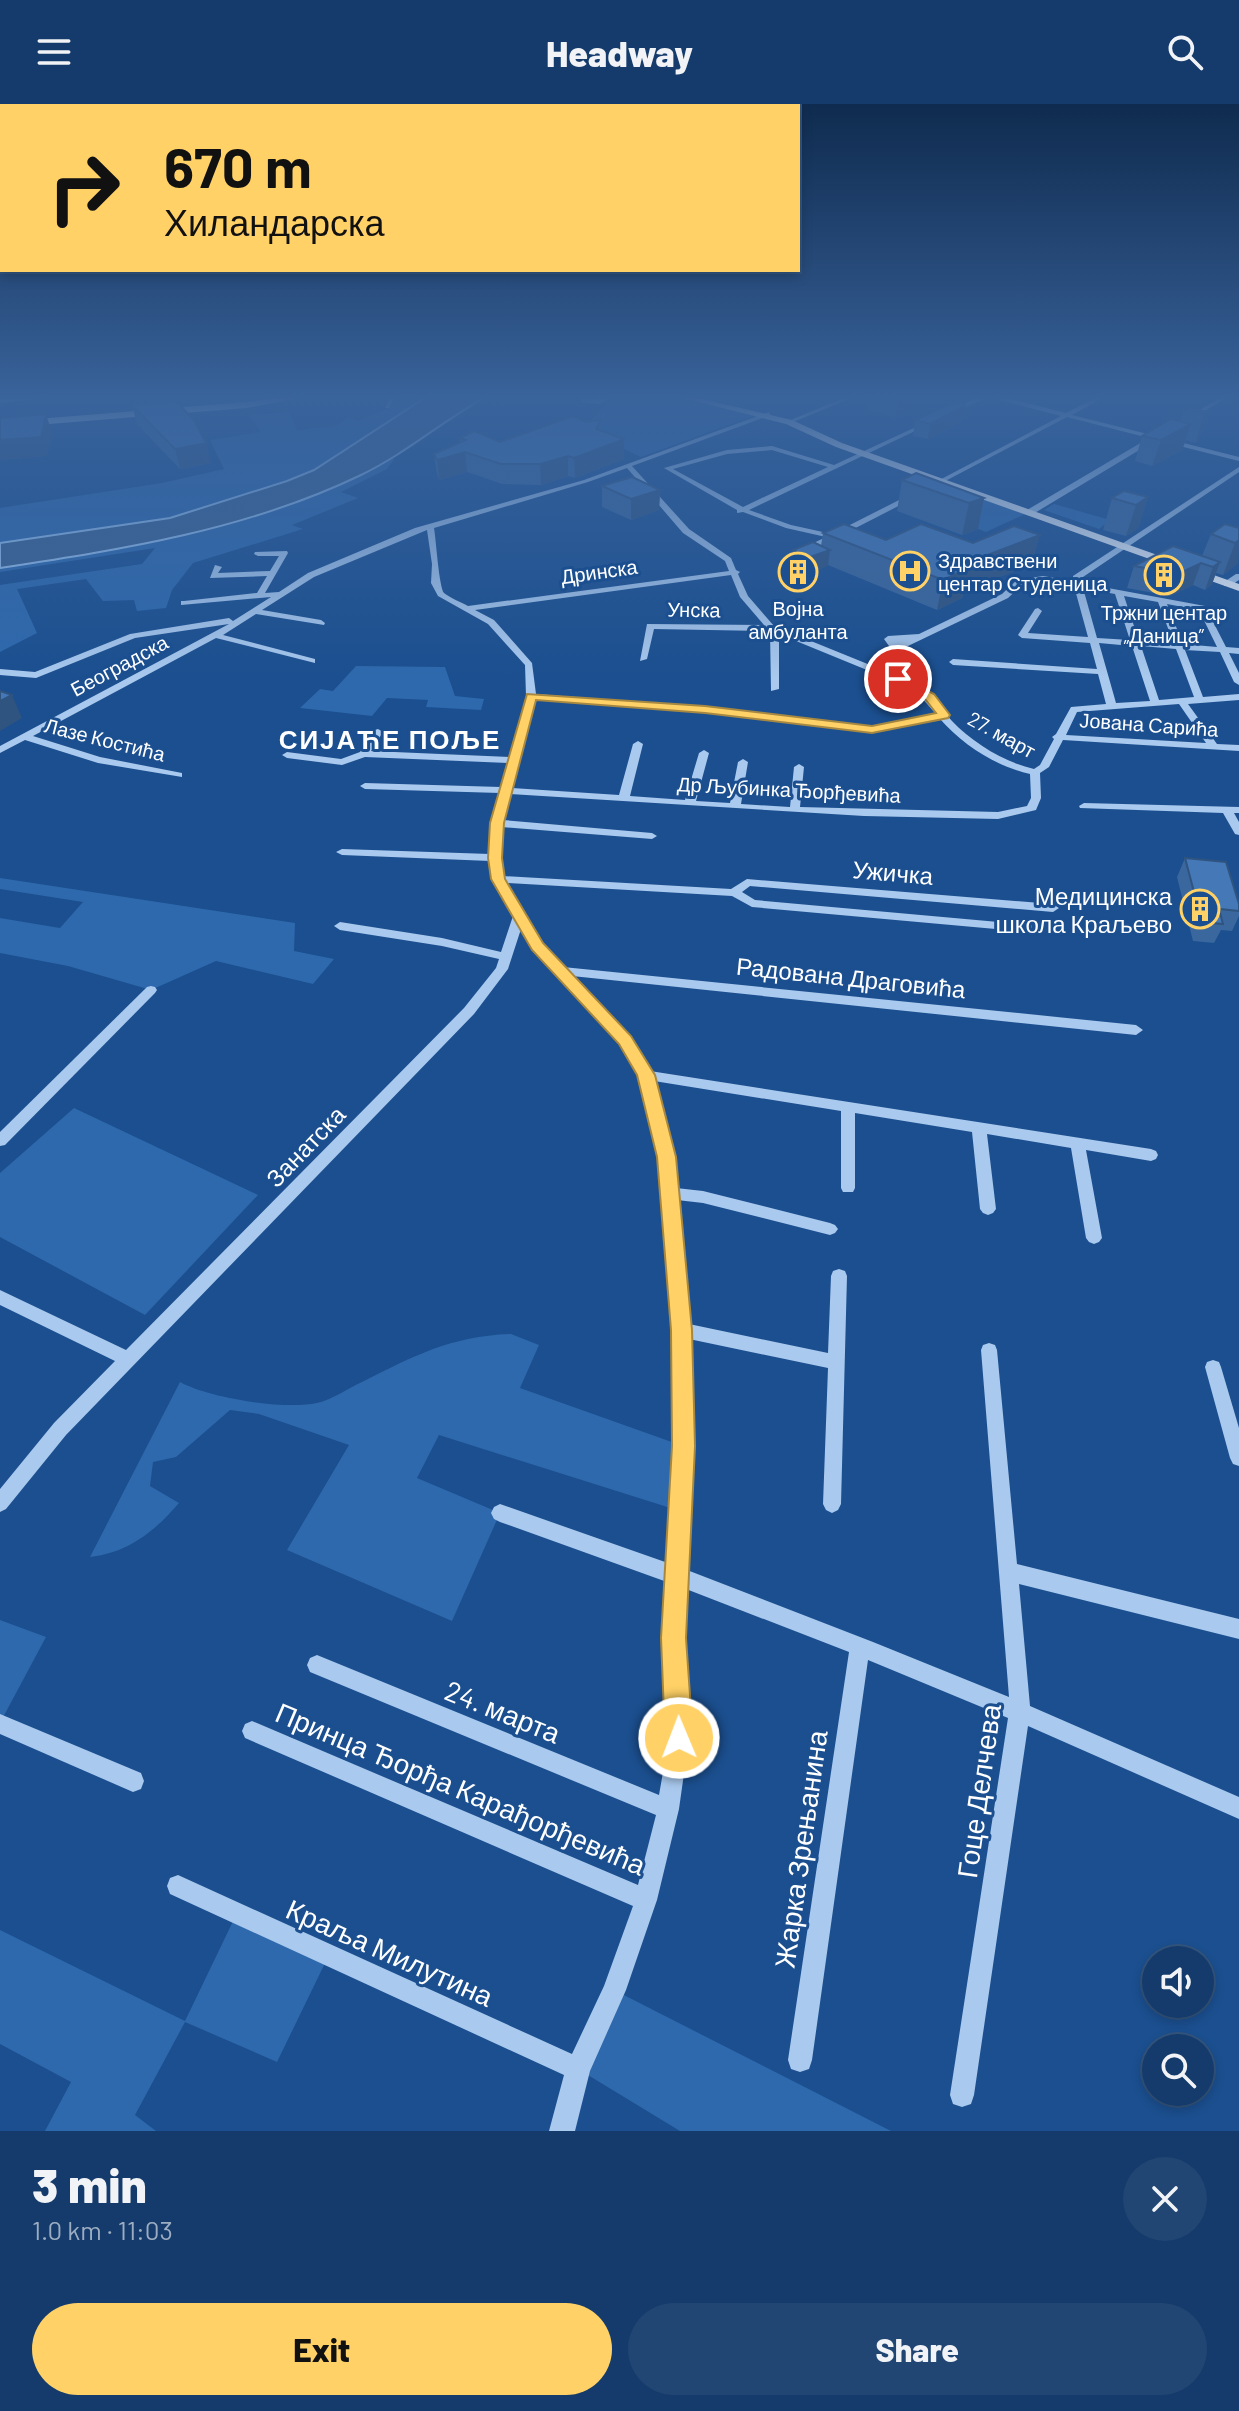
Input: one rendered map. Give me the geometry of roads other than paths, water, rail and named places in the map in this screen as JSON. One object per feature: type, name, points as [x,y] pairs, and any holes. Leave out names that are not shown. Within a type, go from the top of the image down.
[{"type":"main road","points":[[968,489],[1235,583]]},
{"type":"street","name":"Београдска","points":[[0,750],[245,618],[277,594],[311,575],[430,527],[555,489]]},
{"type":"street","name":"27. март","points":[[648,489],[686,531],[728,560],[736,572],[744,597],[773,630],[909,684],[930,697],[973,742],[1017,767],[1035,772]]},
{"type":"street","points":[[702,489],[740,511],[772,524],[837,537]]},
{"type":"street","points":[[740,511],[788,489]]},
{"type":"street","points":[[800,553],[928,489]]},
{"type":"street","points":[[1032,511],[1070,489]]},
{"type":"street","points":[[1112,707],[1075,583],[1078,576],[1210,489]]},
{"type":"street","points":[[430,527],[436,564],[435,583],[441,594],[491,622],[524,656],[532,676],[531,696],[497,823],[495,858],[498,879],[532,939],[625,1040],[646,1075],[666,1157],[681,1330],[683,1446],[674,1638],[679,1738],[668,1809],[646,1900],[614,1990],[578,2069],[562,2131]]},
{"type":"street","points":[[258,554],[284,553],[260,595]]},
{"type":"street","points":[[218,567],[213,576],[272,573]]},
{"type":"street","name":"Дринска","points":[[468,608],[736,572]]},
{"type":"street","points":[[916,636],[1005,596],[1016,584],[1030,578],[1075,583],[1202,608],[1239,682]]},
{"type":"street","points":[[1118,591],[1155,703]]},
{"type":"street","points":[[184,603],[277,594]]},
{"type":"street","points":[[1161,599],[1200,700]]},
{"type":"street","points":[[256,611],[321,623]]},
{"type":"street","points":[[1038,611],[1021,632],[1029,638],[1239,651]]},
{"type":"street","points":[[0,672],[36,675],[133,636],[194,629],[245,618]]},
{"type":"street","name":"Унска","points":[[643,659],[650,626],[773,630]]},
{"type":"street","points":[[773,630],[774,689]]},
{"type":"street","points":[[214,635],[312,661]]},
{"type":"street","points":[[953,662],[1103,672]]},
{"type":"street","points":[[531,696],[705,710],[872,730],[944,715]]},
{"type":"street","points":[[1035,772],[1044,767],[1074,709],[1239,697]]},
{"type":"street","points":[[1181,701],[1214,747]]},
{"type":"street","points":[[364,754],[378,732]]},
{"type":"street","name":"Лазе Костића","points":[[25,737],[98,760],[178,775]]},
{"type":"street","name":"Јована Сарића","points":[[1057,737],[1239,748]]},
{"type":"street","points":[[624,797],[638,744]]},
{"type":"street","points":[[690,802],[704,753]]},
{"type":"street","points":[[287,755],[342,762],[364,754],[514,760]]},
{"type":"street","points":[[735,805],[743,762]]},
{"type":"street","points":[[795,809],[799,767]]},
{"type":"street","name":"Др Љубинка Ђорђевића","points":[[365,786],[507,789],[917,815],[1020,813],[1032,808],[1036,798],[1035,772]]},
{"type":"street","points":[[1084,806],[1233,810],[1239,832]]},
{"type":"street","points":[[497,823],[652,836]]},
{"type":"street","points":[[342,852],[495,858]]},
{"type":"street","name":"Ужичка","points":[[498,879],[734,893],[752,903],[1028,928]]},
{"type":"street","name":"Ужичка","points":[[734,893],[747,882],[1053,908]]},
{"type":"street","name":"Занатска","points":[[0,1503],[60,1429],[446,1036],[494,980],[509,951],[518,918]]},
{"type":"street","points":[[340,926],[509,951],[520,939],[532,939]]},
{"type":"street","name":"Радована Драговића","points":[[560,971],[1136,1030]]},
{"type":"street","points":[[0,1141],[151,990]]},
{"type":"street","points":[[646,1075],[1151,1155]]},
{"type":"street","points":[[848,1107],[848,1188]]},
{"type":"street","points":[[979,1129],[988,1209]]},
{"type":"street","points":[[1078,1144],[1094,1238]]},
{"type":"street","points":[[668,1193],[715,1200],[830,1229]]},
{"type":"street","points":[[832,1504],[839,1276]]},
{"type":"street","points":[[0,1297],[128,1359]]},
{"type":"street","points":[[681,1330],[836,1362]]},
{"type":"street","name":"Гоце Делчева","points":[[962,2095],[1020,1710],[989,1350]]},
{"type":"street","points":[[1213,1367],[1239,1458]]},
{"type":"street","points":[[500,1513],[677,1573],[1020,1710],[1239,1808]]},
{"type":"street","points":[[1010,1572],[1239,1629]]},
{"type":"street","name":"Жарка Зрењанина","points":[[800,2060],[860,1647]]},
{"type":"street","name":"24. марта","points":[[317,1665],[668,1809]]},
{"type":"street","points":[[0,1724],[133,1781]]},
{"type":"street","name":"Принца Ђорђа Карађорђевића","points":[[252,1731],[646,1900]]},
{"type":"street","name":"Краља Милутина","points":[[178,1886],[578,2069]]},
{"type":"place","name":"Здравствени центар Студеница","points":[[910,571]]},
{"type":"place","name":"Војна амбуланта","points":[[798,572]]},
{"type":"place","name":"Тржни центар „Даница”","points":[[1164,575]]},
{"type":"place","name":"Медицинска школа Краљево","points":[[1200,909]]},
{"type":"district","name":"СИЈАЋЕ ПОЉЕ","points":[[390,738]]}]
